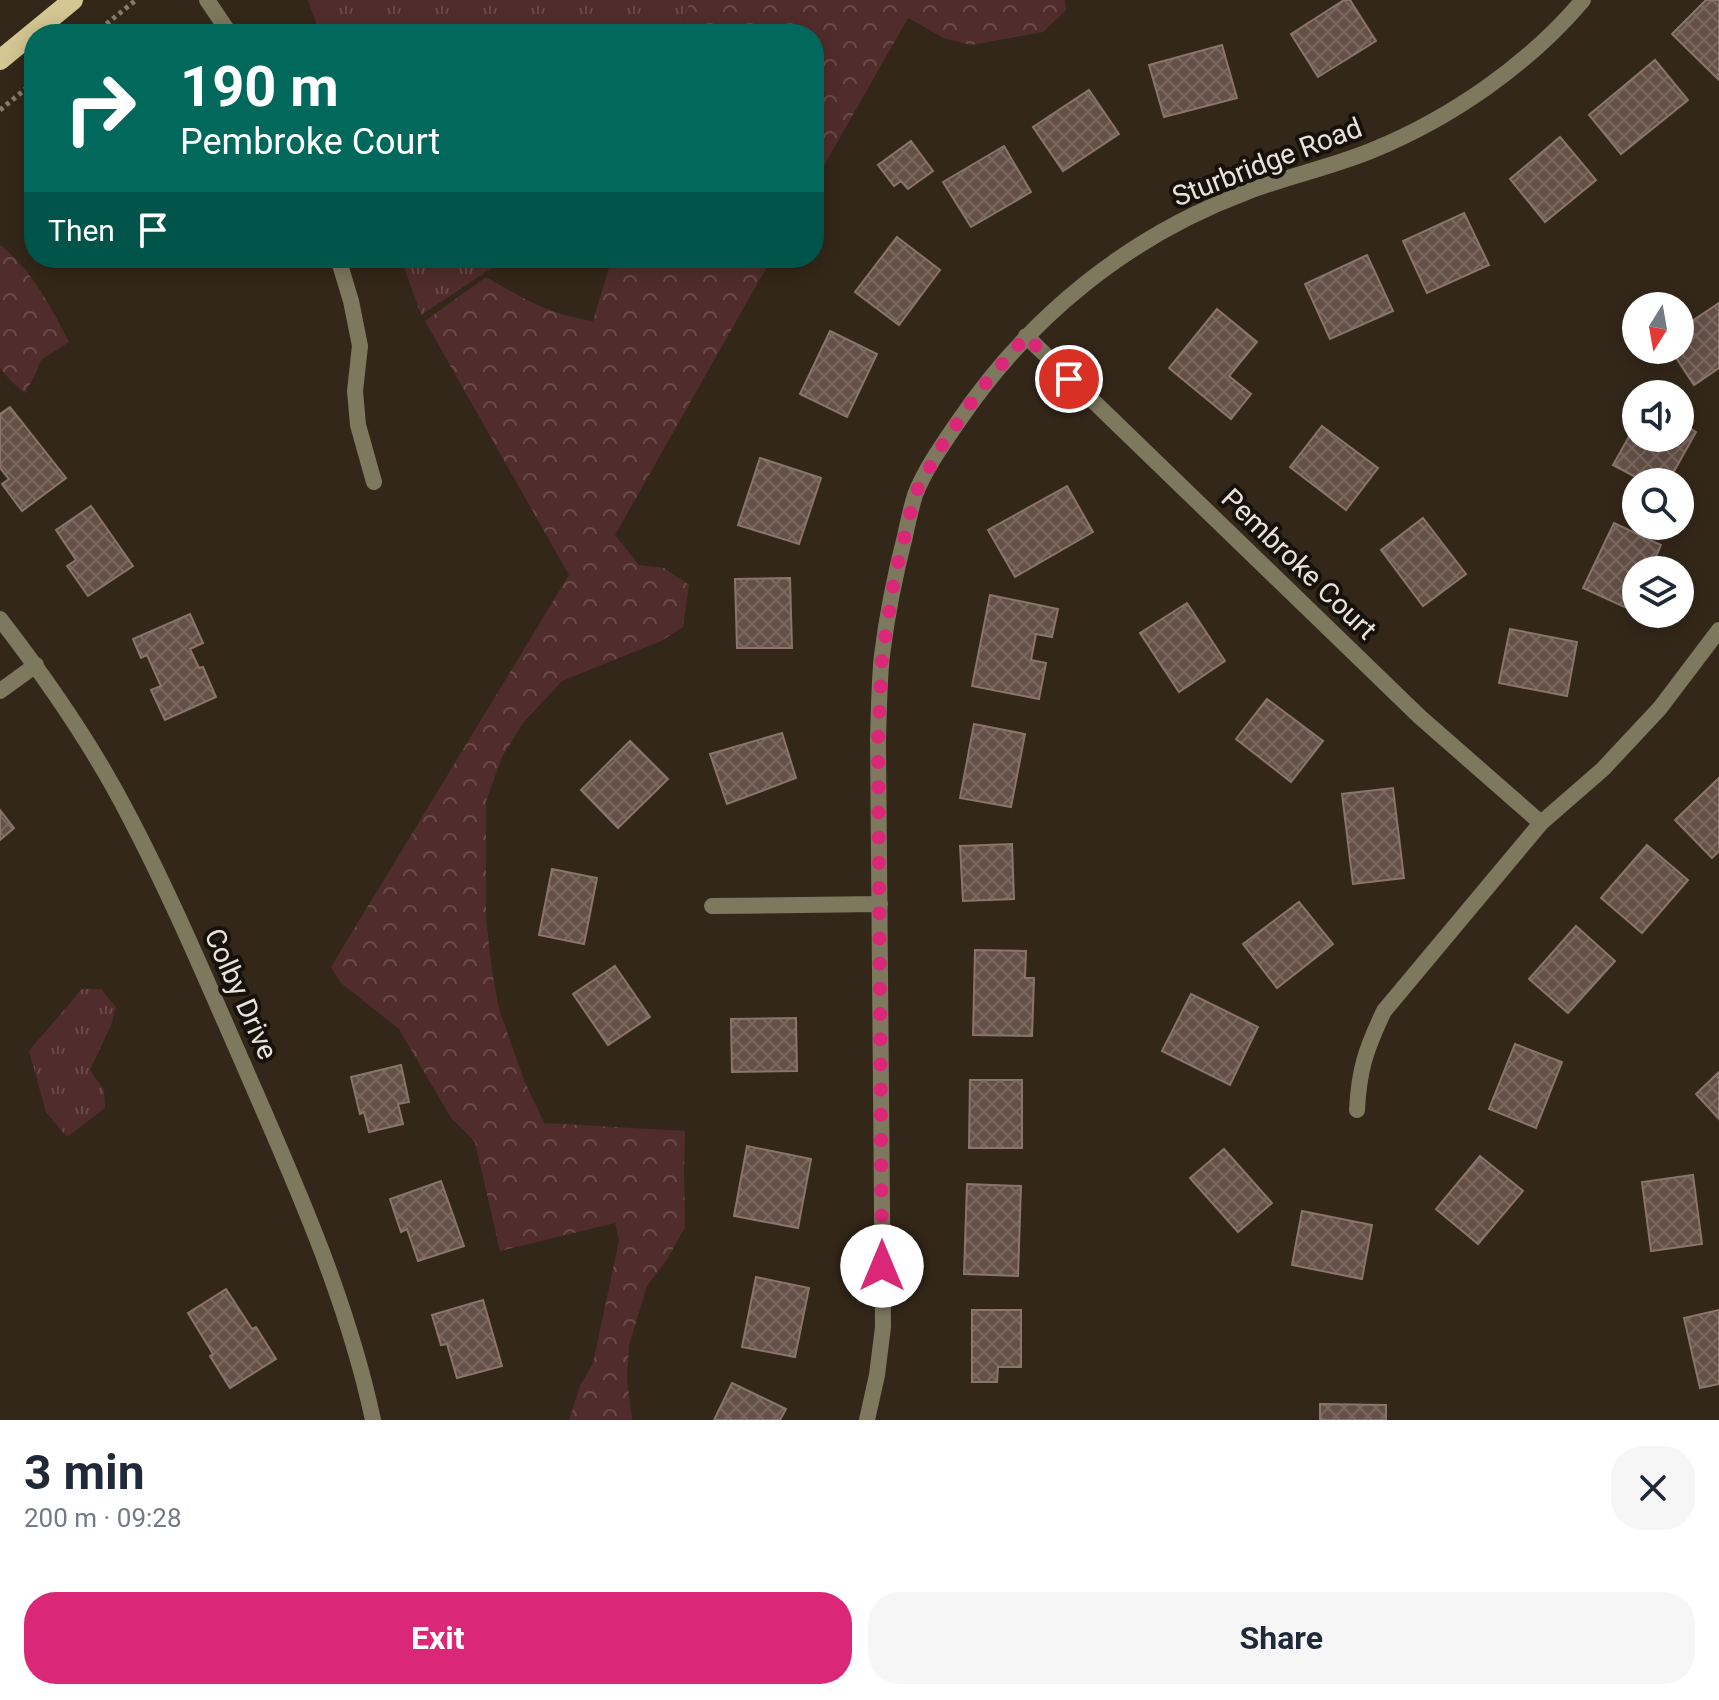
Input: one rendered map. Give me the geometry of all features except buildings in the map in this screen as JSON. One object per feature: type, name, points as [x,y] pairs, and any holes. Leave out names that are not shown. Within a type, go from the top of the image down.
[{"type":"main road","points":[[44,24],[73,0]]},
{"type":"main road","points":[[0,60],[24,40]]},
{"type":"street","points":[[207,0],[223,24]]},
{"type":"street","name":"Sturbridge Road","points":[[867,1420],[883,1327],[878,739],[882,657],[895,575],[915,494],[941,447],[979,391],[1026,336],[1115,260],[1185,219],[1247,192],[1375,149],[1436,119],[1481,91],[1524,58],[1583,0]]},
{"type":"street","points":[[341,268],[360,346],[355,391],[358,425],[374,482]]},
{"type":"street","name":"Pembroke Court","points":[[1026,336],[1420,717],[1541,823]]},
{"type":"street","name":"Colby Drive","points":[[0,619],[36,665],[86,741],[129,814],[176,910],[303,1201],[343,1310],[373,1420]]},
{"type":"street","points":[[1357,1110],[1358,1081],[1368,1045],[1384,1011],[1541,823],[1603,769],[1660,708],[1719,630]]},
{"type":"street","points":[[0,691],[36,665]]},
{"type":"street","points":[[712,906],[880,904]]},
{"type":"path","points":[[106,24],[136,0]]},
{"type":"path","points":[[0,110],[24,90]]},
{"type":"green space","points":[[308,0],[690,0],[683,24],[316,24]]},
{"type":"green space","points":[[690,0],[1065,0],[1066,10],[1043,32],[971,45],[944,38],[908,18],[824,165],[824,24],[683,24]]},
{"type":"green space","points":[[0,245],[31,277],[69,342],[41,360],[25,393],[0,368]]},
{"type":"green space","points":[[405,268],[492,268],[421,315]]},
{"type":"green space","points":[[609,268],[766,268],[615,535],[639,565],[664,568],[689,585],[683,627],[661,641],[562,681],[523,723],[502,757],[486,801],[486,917],[492,972],[499,1009],[524,1080],[544,1123],[685,1131],[685,1227],[668,1258],[647,1286],[629,1345],[627,1379],[632,1420],[569,1420],[580,1386],[593,1363],[619,1241],[615,1223],[500,1251],[475,1142],[451,1118],[399,1029],[341,983],[331,967],[569,575],[425,321],[486,277],[550,310],[593,321]]},
{"type":"green space","points":[[82,989],[101,989],[116,1007],[90,1070],[104,1090],[105,1108],[67,1137],[46,1112],[29,1051]]},
{"type":"route","points":[[882,1266],[878,739],[882,657],[895,575],[915,494],[941,447],[979,391],[1026,336],[1069,379]]}]
